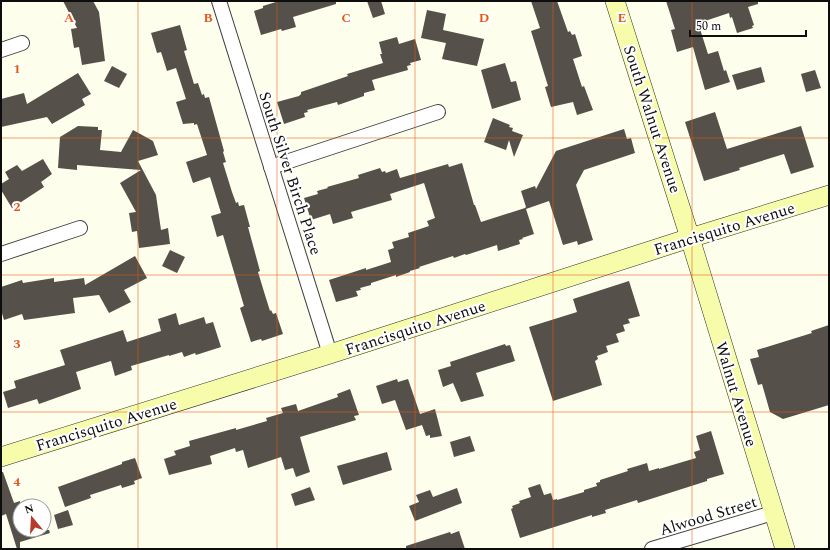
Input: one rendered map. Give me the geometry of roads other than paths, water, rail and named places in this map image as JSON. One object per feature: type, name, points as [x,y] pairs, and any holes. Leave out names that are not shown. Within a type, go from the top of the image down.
[{"type":"street","name":"South Silver Birch Place","points":[[219,1],[330,354]]},
{"type":"street","name":"South Walnut Avenue","points":[[615,1],[690,238]]},
{"type":"street","points":[[1,50],[22,44]]},
{"type":"street","points":[[271,167],[438,112]]},
{"type":"street","name":"Francisquito Avenue","points":[[1,457],[829,195]]},
{"type":"street","points":[[1,254],[80,228]]},
{"type":"street","name":"Walnut Avenue","points":[[690,238],[785,549]]},
{"type":"street","name":"Alwood Street","points":[[652,549],[773,513]]}]
